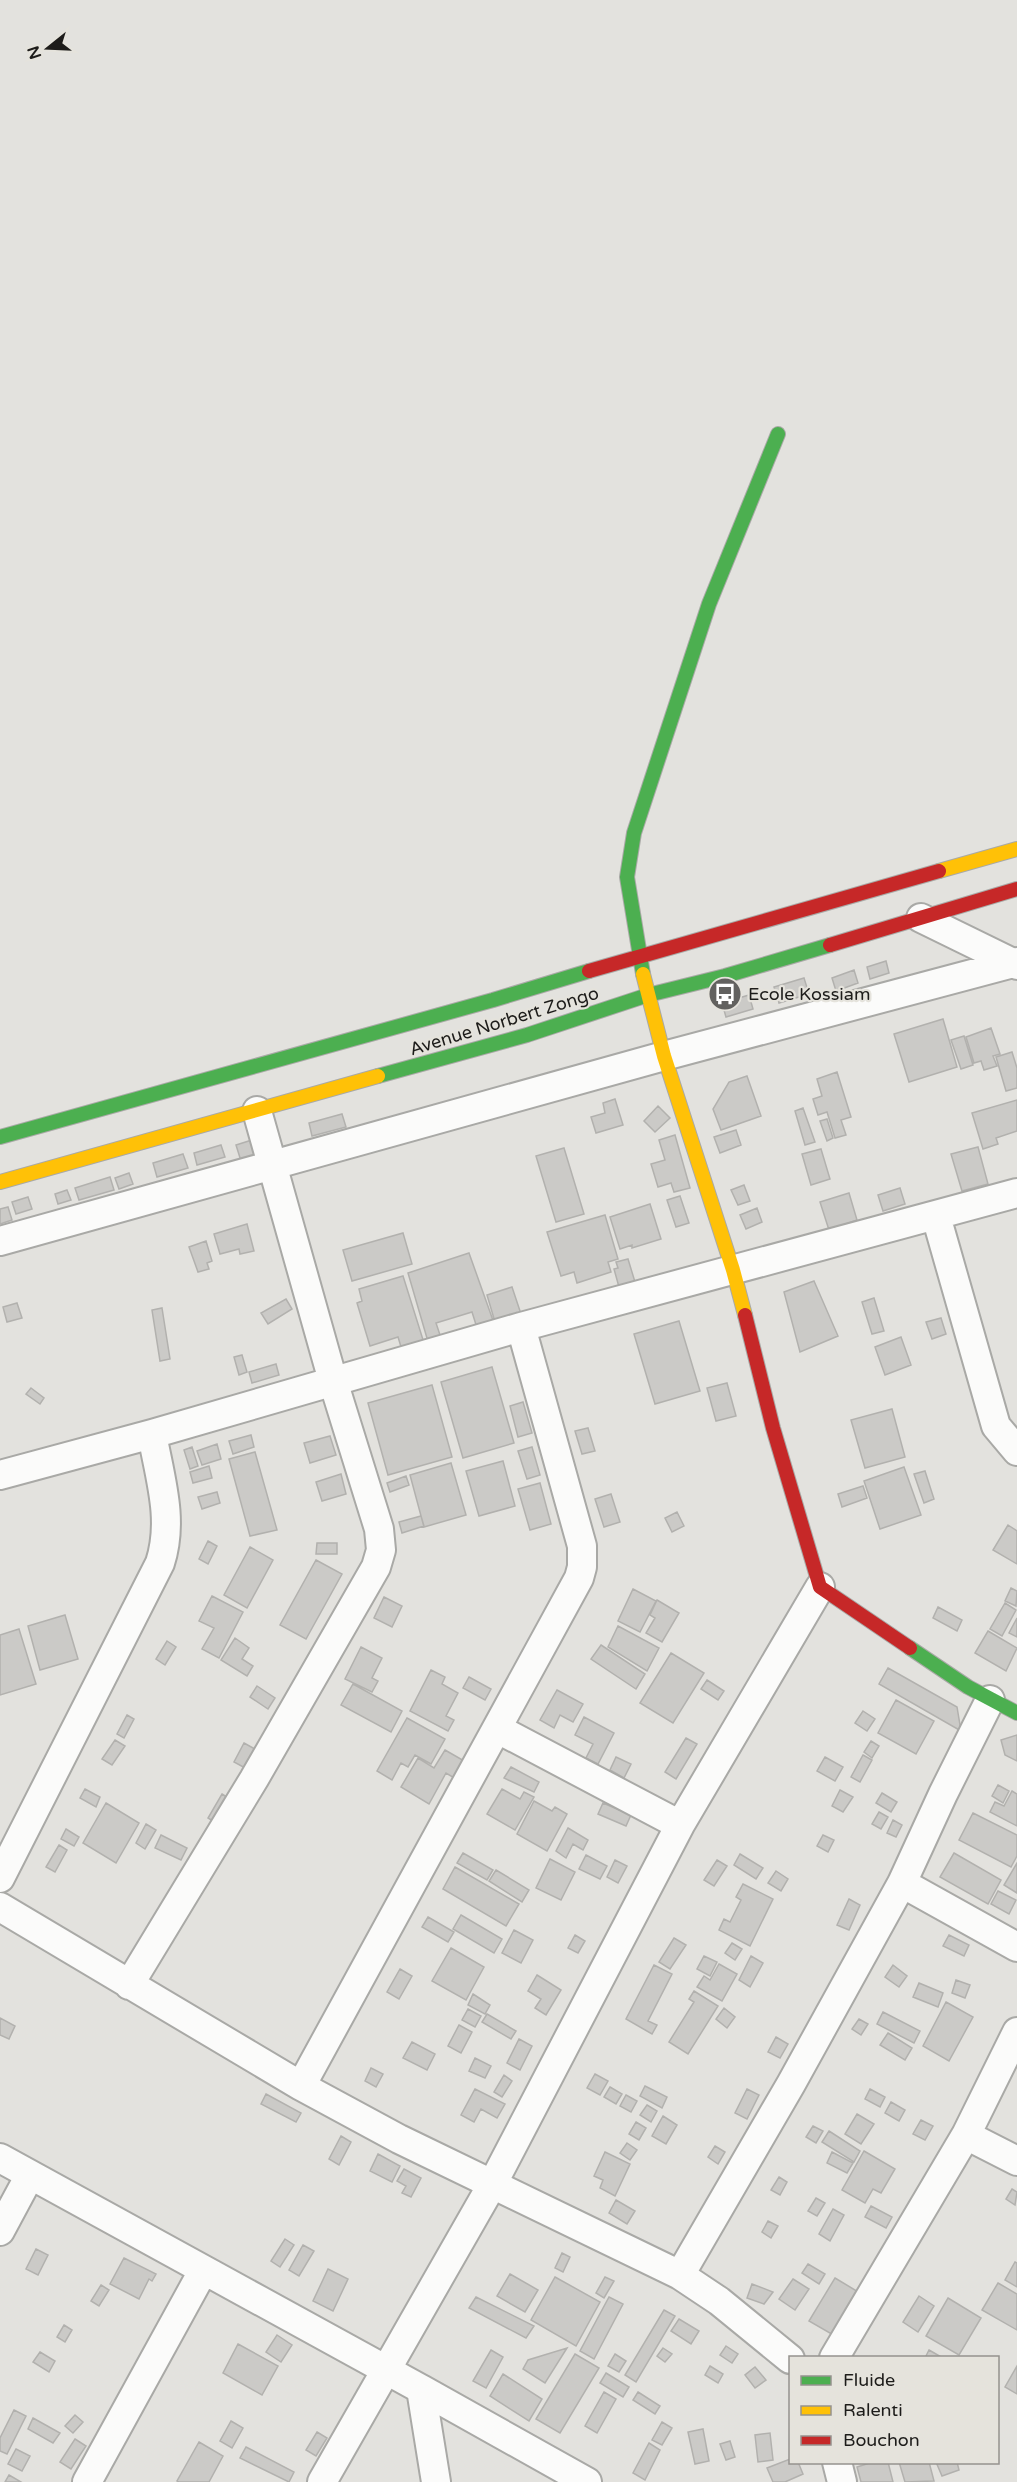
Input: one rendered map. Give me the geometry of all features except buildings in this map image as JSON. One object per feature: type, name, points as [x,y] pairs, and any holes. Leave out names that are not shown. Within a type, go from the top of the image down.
[{"type":"main road","points":[[778,434],[709,604],[634,833],[627,877],[638,956],[664,1056],[733,1270],[773,1428],[820,1587],[990,1700],[1017,1713]]},
{"type":"main road","name":"Avenue Norbert Zongo","points":[[0,1137],[493,1000],[638,956],[1017,849]]},
{"type":"main road","name":"Avenue Norbert Zongo","points":[[0,1182],[527,1035],[648,995],[725,976],[1017,889]]},
{"type":"street","points":[[921,918],[1016,963]]},
{"type":"street","points":[[0,1241],[664,1056],[1016,963]]},
{"type":"street","points":[[129,1985],[254,1779],[379,1558],[381,1550],[379,1529],[333,1381],[257,1111]]},
{"type":"street","points":[[0,1475],[152,1434],[521,1327],[936,1216],[1017,1192]]},
{"type":"street","points":[[936,1216],[996,1426],[1017,1451]]},
{"type":"street","points":[[301,2086],[393,1914],[573,1593],[579,1578],[583,1558],[555,1445],[521,1327]]},
{"type":"street","points":[[0,1878],[160,1563],[167,1538],[167,1521],[152,1434]]},
{"type":"street","points":[[322,2482],[493,2183],[680,1824],[820,1587]]},
{"type":"street","points":[[680,2275],[791,2084],[902,1883],[990,1700]]},
{"type":"street","points":[[498,1729],[680,1824]]},
{"type":"street","points":[[902,1883],[1017,1947]]},
{"type":"street","points":[[0,1907],[301,2086],[399,2139],[680,2275],[719,2301],[789,2359]]},
{"type":"street","points":[[835,2356],[966,2135],[1017,2032]]},
{"type":"street","points":[[966,2135],[1017,2161]]},
{"type":"street","points":[[0,2158],[384,2370],[421,2388],[587,2482]]},
{"type":"street","points":[[0,2231],[30,2175]]},
{"type":"street","points":[[87,2482],[203,2271]]},
{"type":"street","points":[[421,2388],[436,2482]]},
{"type":"street","points":[[837,2464],[842,2482]]},
{"type":"traffic: fast","points":[[643,974],[627,877],[634,833],[709,604],[778,434]]},
{"type":"traffic: fast","points":[[378,1076],[527,1035],[648,995],[725,976],[830,945]]},
{"type":"traffic: fast","points":[[0,1137],[493,1000],[589,971]]},
{"type":"traffic: fast","points":[[910,1648],[968,1687],[1017,1713]]},
{"type":"traffic: slow","points":[[939,871],[1017,849]]},
{"type":"traffic: slow","points":[[643,974],[664,1056],[733,1270],[745,1315]]},
{"type":"traffic: slow","points":[[0,1182],[378,1076]]},
{"type":"traffic: jam","points":[[589,971],[939,871]]},
{"type":"traffic: jam","points":[[830,945],[1017,889]]},
{"type":"traffic: jam","points":[[745,1315],[773,1428],[820,1587],[910,1648]]},
{"type":"place","name":"Ecole Kossiam","points":[[725,994]]}]
